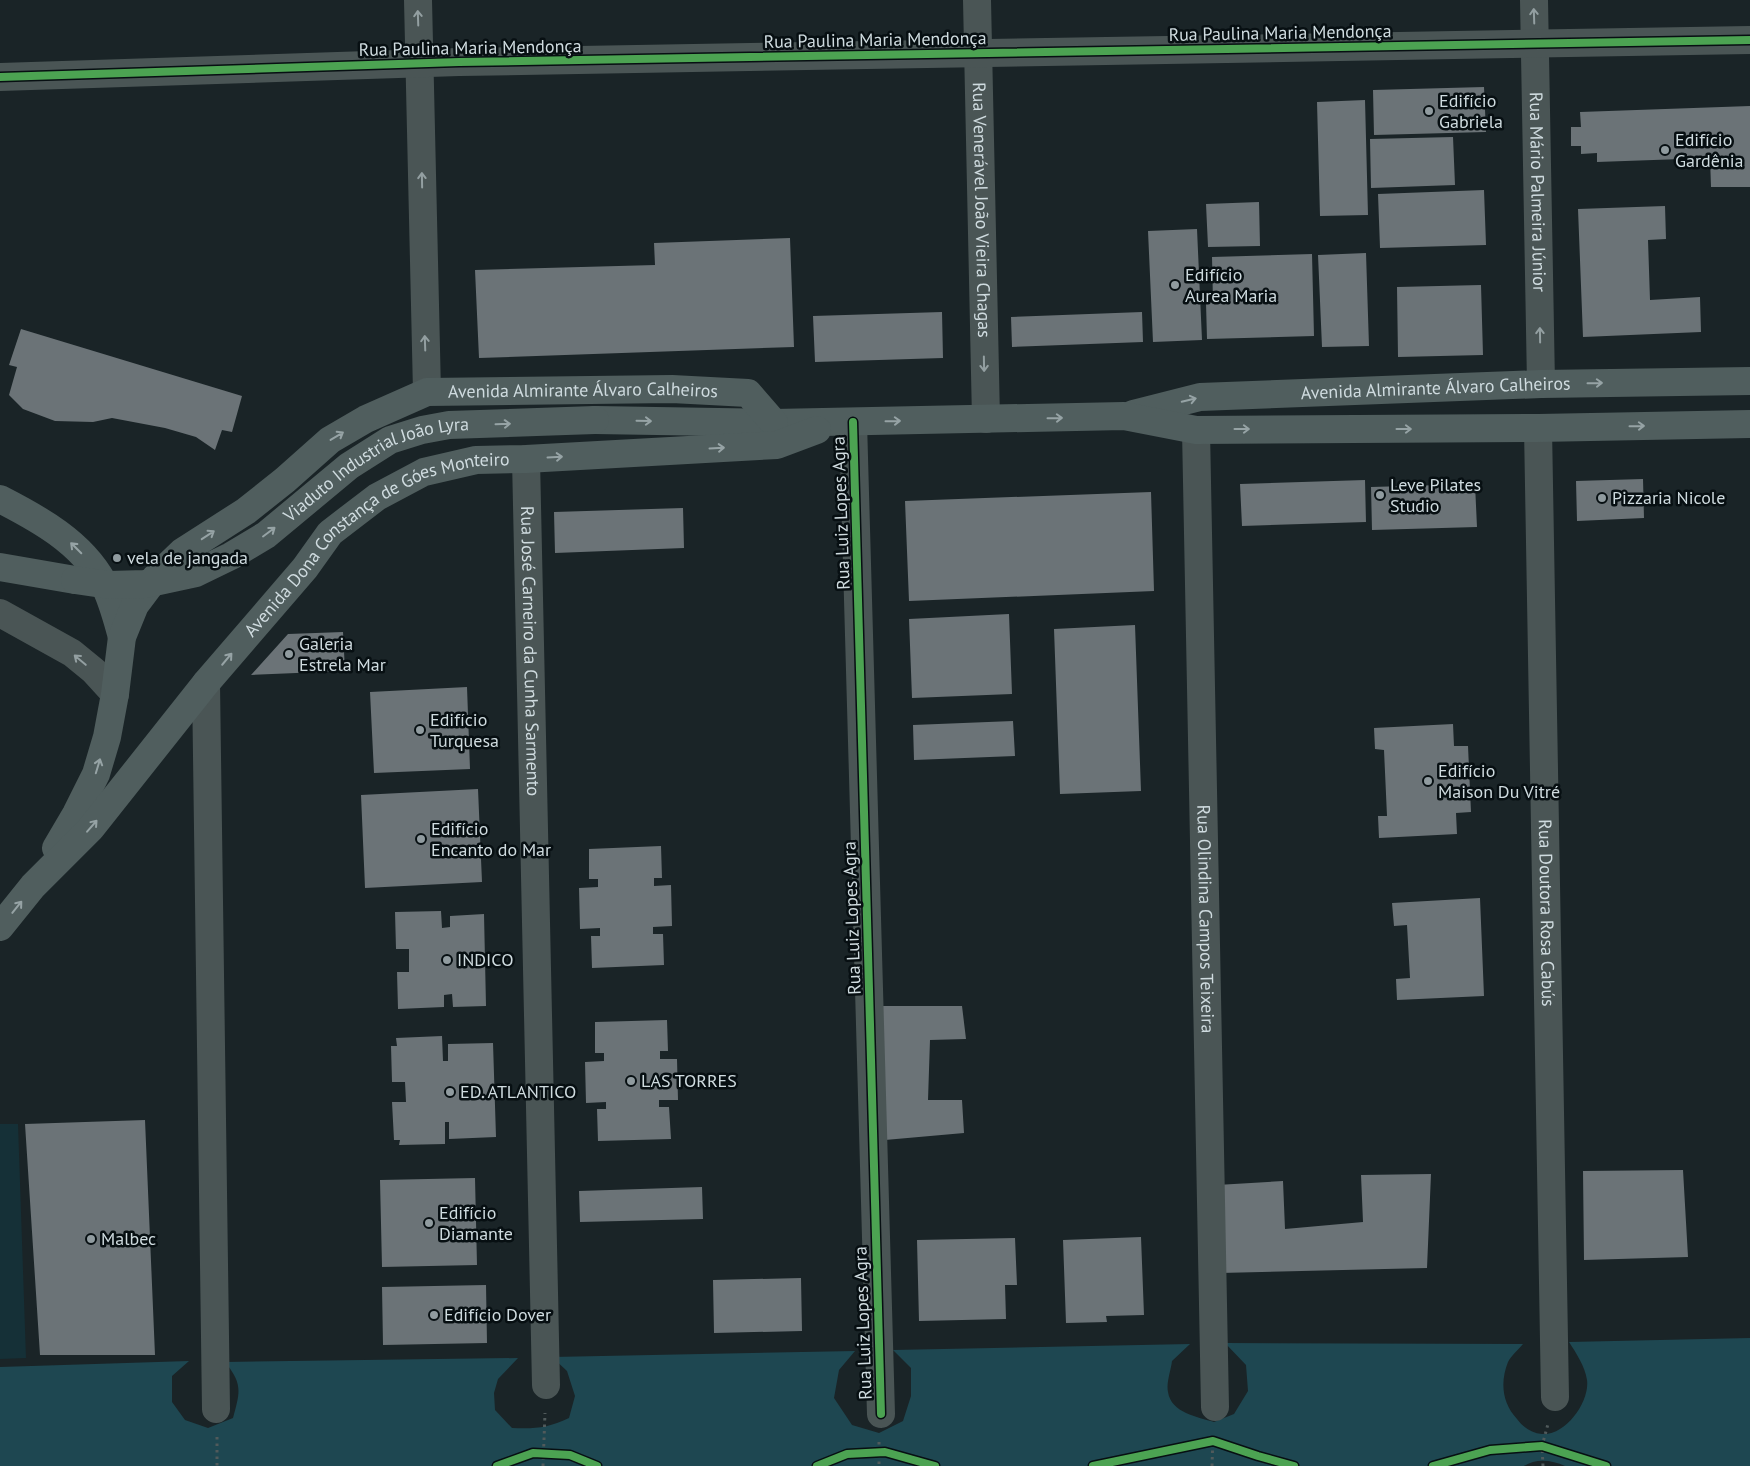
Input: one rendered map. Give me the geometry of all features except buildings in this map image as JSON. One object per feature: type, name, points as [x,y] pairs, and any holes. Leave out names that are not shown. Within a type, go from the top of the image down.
[{"type":"main road","name":"Avenida Almirante Álvaro Calheiros","points":[[122,637],[135,605],[156,576],[182,552],[246,511],[285,480],[330,440],[366,419],[426,392],[672,389],[748,393],[774,423],[1124,416],[1200,398],[1541,384],[1750,381]]},
{"type":"main road","name":"Avenida Almirante Álvaro Calheiros","points":[[1124,416],[1196,430],[1538,428],[1750,424]]},
{"type":"main road","name":"Viaduto Industrial João Lyra","points":[[0,566],[109,585],[145,584],[196,573],[231,556],[266,535],[349,466],[390,440],[422,430],[449,426],[596,420],[774,423]]},
{"type":"main road","name":"Avenida Dona Constança de Góes Monteiro","points":[[0,927],[33,886],[92,828],[206,683],[305,568],[330,533],[377,497],[424,472],[476,460],[777,445],[844,422]]},
{"type":"main road","points":[[0,499],[46,524],[75,546],[104,583],[122,637]]},
{"type":"main road","name":"Avenida Dona Constança de Góes Monteiro","points":[[33,886],[76,814],[96,774],[107,737],[115,694],[122,637]]},
{"type":"street","points":[[418,0],[426,392]]},
{"type":"street","name":"Rua Venerável João Vieira Chagas","points":[[977,0],[986,419]]},
{"type":"street","name":"Rua Mário Palmeira Júnior","points":[[1534,0],[1541,384]]},
{"type":"street","name":"Rua Paulina Maria Mendonça","points":[[0,77],[420,64],[1750,40]]},
{"type":"street","name":"Rua Luiz Lopes Agra","points":[[844,422],[881,1414]]},
{"type":"street","name":"Rua Doutora Rosa Cabús","points":[[1538,428],[1555,1397]]},
{"type":"street","name":"Rua Olindina Campos Teixeira","points":[[1196,430],[1215,1406]]},
{"type":"street","name":"Rua José Carneiro da Cunha Sarmento","points":[[526,459],[546,1385]]},
{"type":"street","points":[[0,614],[72,653],[94,671],[115,694]]},
{"type":"street","points":[[206,683],[216,1409]]},
{"type":"path","points":[[543,1466],[546,1385]]},
{"type":"path","points":[[1543,1466],[1542,1446],[1555,1397]]},
{"type":"path","points":[[1204,1442],[1213,1441],[1222,1444]]},
{"type":"path","points":[[1533,1446],[1550,1448]]},
{"type":"path","points":[[870,1453],[885,1452]]},
{"type":"path","points":[[533,1453],[552,1454]]},
{"type":"shaded area","points":[[0,1124],[18,1124],[26,1358],[0,1359]]},
{"type":"shaded area","points":[[1750,1338],[1750,1466],[1565,1466],[1555,1462],[1544,1461],[1529,1463],[1524,1466],[0,1466],[0,1367],[189,1361],[172,1376],[172,1402],[185,1420],[208,1428],[233,1418],[238,1388],[235,1376],[225,1362],[518,1358],[498,1379],[494,1393],[495,1410],[512,1428],[528,1428],[548,1426],[569,1418],[575,1396],[567,1371],[552,1357],[855,1351],[839,1370],[834,1398],[852,1425],[879,1433],[903,1421],[911,1396],[911,1368],[893,1350],[1190,1344],[1172,1361],[1168,1385],[1170,1399],[1174,1405],[1186,1413],[1214,1422],[1234,1414],[1248,1391],[1246,1365],[1225,1343],[1523,1344],[1508,1362],[1505,1370],[1503,1385],[1505,1399],[1519,1422],[1531,1431],[1542,1434],[1551,1433],[1568,1423],[1575,1416],[1585,1398],[1587,1388],[1586,1375],[1580,1360],[1569,1342]]},
{"type":"cycle path","points":[[0,77],[459,62],[1750,40]]},
{"type":"cycle path","points":[[853,422],[881,1414]]},
{"type":"cycle path","points":[[1093,1466],[1213,1441],[1294,1466]]},
{"type":"cycle path","points":[[1433,1466],[1490,1450],[1542,1446],[1606,1466]]},
{"type":"cycle path","points":[[817,1466],[847,1454],[885,1452],[935,1466]]},
{"type":"cycle path","points":[[497,1466],[533,1453],[570,1455],[597,1466]]},
{"type":"place","name":"Edifício Gabriela","points":[[1429,111]]},
{"type":"place","name":"Edifício Gardênia","points":[[1665,150]]},
{"type":"place","name":"Edifício Aurea Maria","points":[[1175,285]]},
{"type":"place","name":"Leve Pilates Studio","points":[[1380,495]]},
{"type":"place","name":"Pizzaria Nicole","points":[[1602,498]]},
{"type":"place","name":"vela de jangada","points":[[117,558]]},
{"type":"place","name":"Galeria Estrela Mar","points":[[289,654]]},
{"type":"place","name":"Edifício Turquesa","points":[[420,730]]},
{"type":"place","name":"Edifício Maison Du Vitré","points":[[1428,781]]},
{"type":"place","name":"Edifício Encanto do Mar","points":[[421,839]]},
{"type":"place","name":"INDICO","points":[[447,960]]},
{"type":"place","name":"LAS TORRES","points":[[631,1081]]},
{"type":"place","name":"ED. ATLANTICO","points":[[450,1092]]},
{"type":"place","name":"Edifício Diamante","points":[[429,1223]]},
{"type":"place","name":"Malbec","points":[[91,1239]]},
{"type":"place","name":"Edifício Dover","points":[[434,1315]]}]
